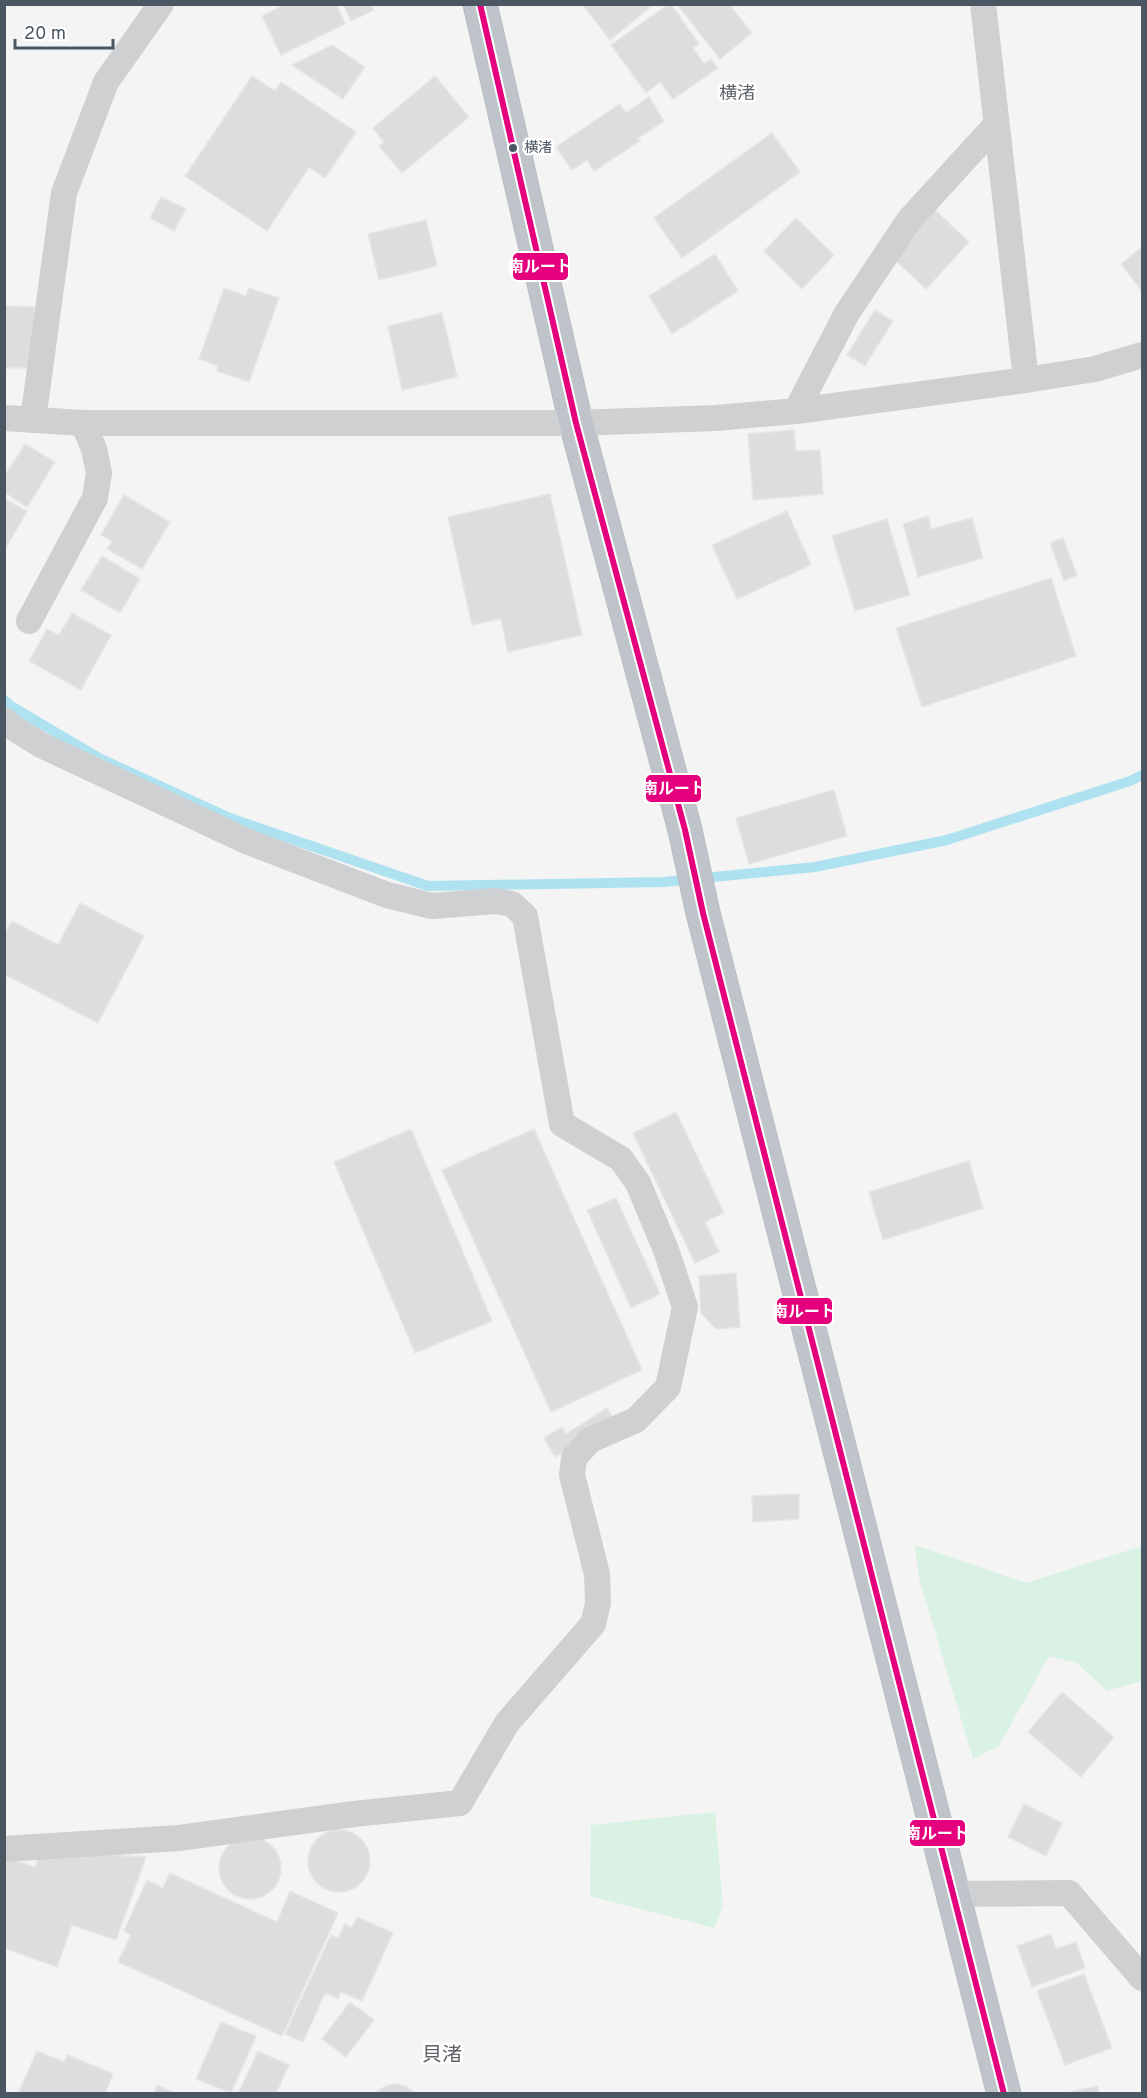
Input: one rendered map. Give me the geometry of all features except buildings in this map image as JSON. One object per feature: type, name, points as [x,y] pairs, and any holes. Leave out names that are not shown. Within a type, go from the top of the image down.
[{"type":"highway","points":[[480,4],[576,423],[685,830],[704,913],[1004,2094]]},
{"type":"street","points":[[161,4],[106,82],[64,193],[13,422],[576,423],[716,418],[796,411],[1026,380],[1095,369],[1143,355]]},
{"type":"street","points":[[983,4],[995,126],[1026,380]]},
{"type":"street","points":[[796,411],[847,313],[910,219],[995,126]]},
{"type":"street","points":[[29,621],[95,498],[99,473],[94,449],[83,423]]},
{"type":"street","points":[[4,720],[41,745],[246,841],[387,895],[432,906],[496,902],[512,904],[525,916],[562,1124],[621,1159],[638,1183],[666,1250],[685,1307],[668,1387],[636,1420],[590,1440],[574,1458],[572,1475],[597,1574],[598,1603],[593,1624],[507,1723],[460,1803],[354,1814],[179,1838],[4,1849]]},
{"type":"street","points":[[953,1894],[1069,1893],[1143,1978]]},
{"type":"green space","points":[[915,1545],[1026,1583],[1142,1546],[1142,1681],[1107,1691],[1077,1663],[1049,1656],[999,1746],[973,1759],[919,1578]]},
{"type":"green space","points":[[715,1812],[723,1907],[714,1928],[590,1896],[591,1825]]},
{"type":"waterway","points":[[4,700],[101,759],[230,818],[428,886],[664,882],[815,867],[947,840],[1130,781],[1142,775]]},
{"type":"transit line","name":"南ルート","points":[[480,4],[576,423],[685,830],[703,913],[1004,2094]]},
{"type":"place","name":"横渚","points":[[513,148]]},
{"type":"district","name":"横渚","points":[[737,94]]},
{"type":"district","name":"貝渚","points":[[442,2056]]}]
